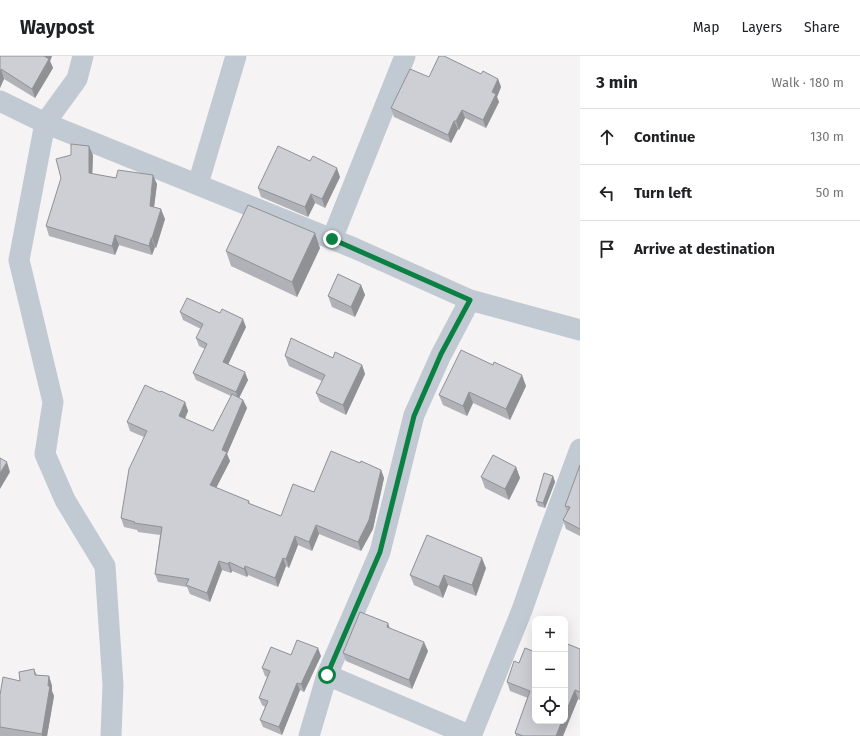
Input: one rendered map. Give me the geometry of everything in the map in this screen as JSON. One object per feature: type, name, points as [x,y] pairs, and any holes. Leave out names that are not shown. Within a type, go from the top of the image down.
[{"type":"street","points":[[83,56],[77,79],[45,122],[19,260],[53,402],[46,454],[65,500],[105,566],[113,685],[111,736]]},
{"type":"street","points":[[198,184],[236,56]]},
{"type":"street","points":[[332,239],[405,56]]},
{"type":"street","points":[[0,101],[45,122],[332,239],[470,300],[580,330]]},
{"type":"street","points":[[309,736],[327,675],[380,552],[414,416],[441,354],[470,300]]},
{"type":"street","points":[[327,675],[471,736],[522,610],[580,449]]},
{"type":"building","points":[[0,56],[44,56],[49,59],[32,89],[1,69],[0,71]]},
{"type":"building","points":[[439,56],[444,56],[481,74],[483,71],[498,79],[492,92],[496,94],[483,120],[462,110],[456,121],[454,121],[448,135],[391,108],[410,69],[429,77]]},
{"type":"building","points":[[71,144],[89,146],[89,173],[116,178],[118,170],[153,175],[150,206],[161,209],[149,246],[115,235],[112,246],[46,226],[61,178],[56,159],[71,155]]},
{"type":"building","points":[[278,146],[310,161],[313,156],[337,168],[322,199],[311,194],[305,207],[258,188]]},
{"type":"building","points":[[248,205],[315,233],[292,282],[226,251]]},
{"type":"building","points":[[338,274],[361,285],[351,307],[328,296]]},
{"type":"building","points":[[187,298],[220,313],[222,309],[243,319],[223,362],[245,372],[236,392],[193,373],[207,344],[196,338],[203,324],[180,312]]},
{"type":"building","points":[[291,338],[333,358],[335,352],[362,365],[343,405],[316,393],[325,375],[285,356]]},
{"type":"building","points":[[461,350],[493,365],[494,362],[522,375],[506,409],[469,392],[463,406],[439,395]]},
{"type":"building","points":[[145,385],[185,402],[179,416],[213,431],[232,394],[243,400],[222,450],[227,452],[210,485],[249,501],[248,503],[281,516],[293,484],[314,492],[331,451],[360,463],[361,461],[381,470],[369,520],[358,542],[316,525],[309,542],[295,536],[286,559],[283,558],[275,578],[245,566],[244,569],[229,562],[228,564],[219,561],[207,593],[186,585],[189,579],[155,574],[162,527],[134,523],[135,522],[121,518],[129,469],[147,431],[127,422]]},
{"type":"building","points":[[493,455],[516,467],[505,489],[481,477]]},
{"type":"building","points":[[0,458],[7,462],[0,473]]},
{"type":"building","points":[[580,465],[580,529],[563,520],[570,507],[565,506]]},
{"type":"building","points":[[544,473],[553,476],[543,503],[536,501]]},
{"type":"building","points":[[427,535],[482,558],[472,585],[444,575],[439,587],[410,575]]},
{"type":"building","points":[[360,612],[388,623],[387,627],[424,642],[409,680],[343,653]]},
{"type":"building","points":[[297,640],[318,648],[301,684],[297,683],[279,727],[260,720],[268,701],[259,698],[270,671],[262,668],[271,647],[291,655]]},
{"type":"building","points":[[568,644],[580,649],[580,692],[575,690],[568,707]]},
{"type":"building","points":[[525,648],[532,651],[532,724],[561,724],[556,736],[523,736],[515,733],[530,691],[507,682],[514,661],[519,663]]},
{"type":"building","points":[[34,669],[35,675],[49,676],[48,686],[50,686],[42,734],[0,727],[0,695],[3,677],[20,681],[19,672]]},
{"type":"route","points":[[327,675],[380,552],[414,416],[441,354],[470,300],[332,239]]}]
